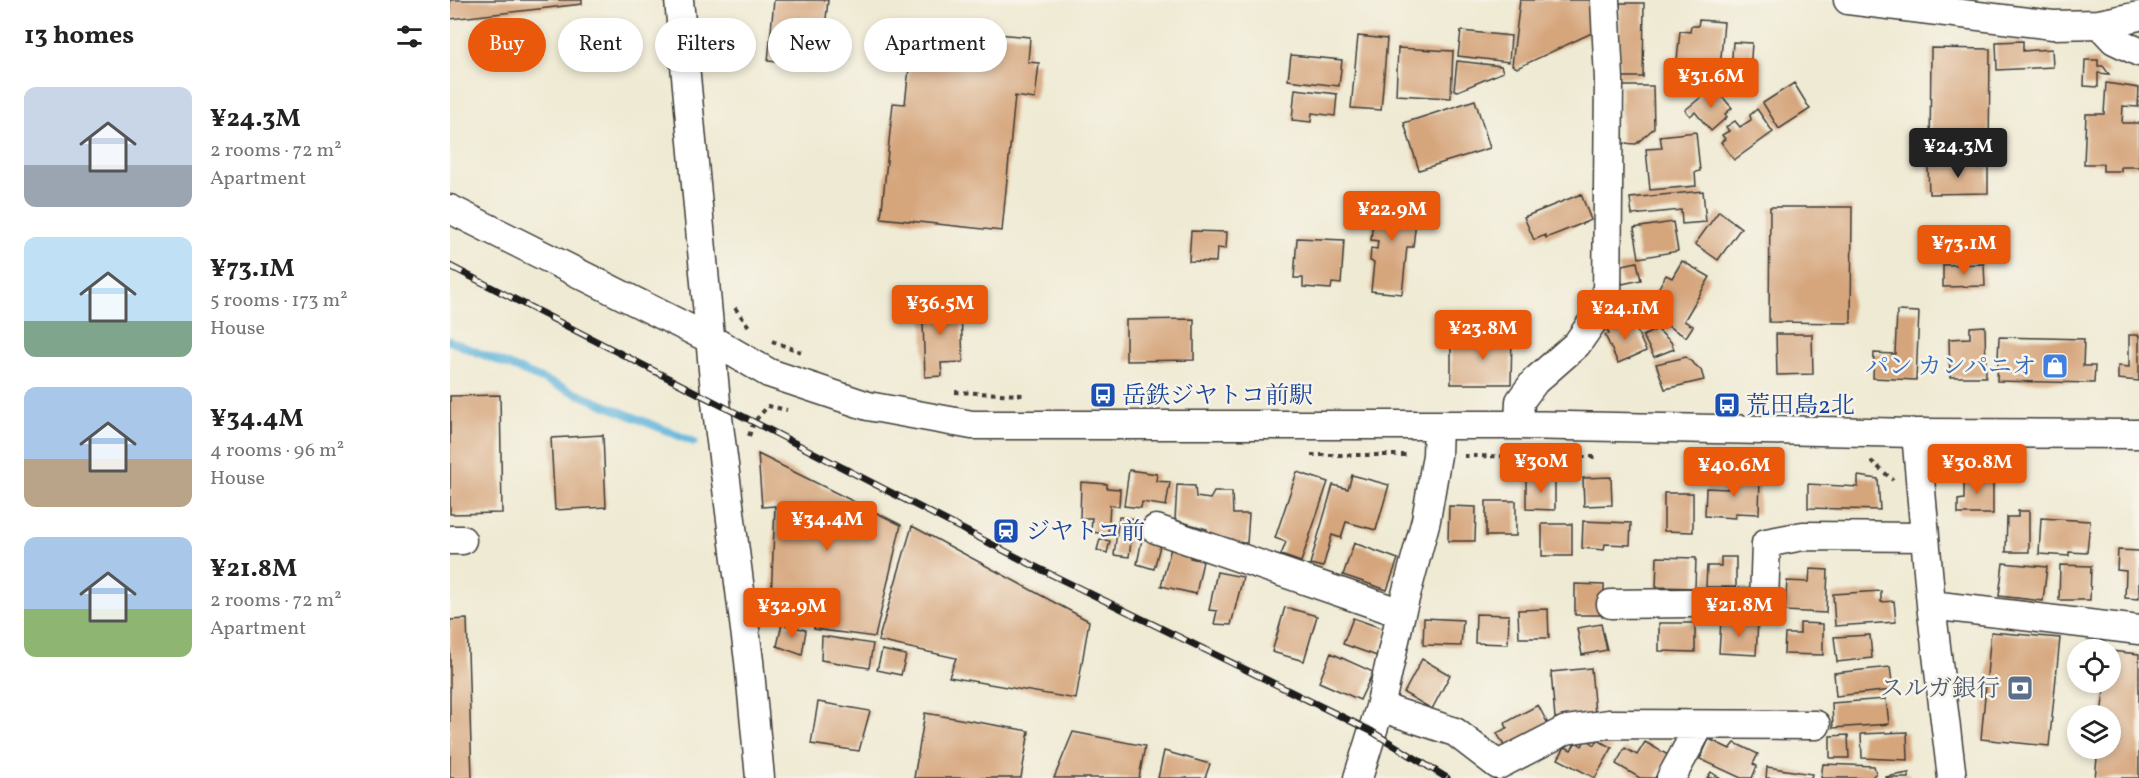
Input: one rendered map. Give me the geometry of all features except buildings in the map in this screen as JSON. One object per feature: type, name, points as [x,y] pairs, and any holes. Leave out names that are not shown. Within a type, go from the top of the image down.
[{"type":"street","points":[[679,0],[716,402],[749,661],[760,778]]},
{"type":"street","points":[[1519,425],[1520,401],[1535,381],[1577,344],[1607,301],[1609,79],[1605,0]]},
{"type":"street","points":[[1848,0],[2053,25],[2099,24],[2139,16]]},
{"type":"street","points":[[2099,24],[2114,40],[2139,52]]},
{"type":"street","points":[[450,209],[711,339],[769,373],[868,406],[972,424],[1519,425],[1916,433],[2139,434]]},
{"type":"street","points":[[1358,778],[1380,707],[1401,613],[1426,520],[1437,455],[1438,425]]},
{"type":"street","points":[[1916,433],[1931,605],[1952,778]]},
{"type":"street","points":[[1156,529],[1401,613]]},
{"type":"street","points":[[1611,604],[1764,602],[1766,543],[1803,536],[1924,537]]},
{"type":"street","points":[[1931,605],[2139,630]]},
{"type":"street","points":[[1380,707],[1455,732],[1498,765],[1566,730],[1608,724],[1816,725]]},
{"type":"street","points":[[1671,778],[1700,725]]},
{"type":"path","points":[[734,306],[754,334]]},
{"type":"path","points":[[765,338],[808,355]]},
{"type":"path","points":[[946,391],[1025,395]]},
{"type":"waterway","points":[[450,341],[694,442]]},
{"type":"railway","points":[[450,266],[1038,568],[1371,731],[1447,778]]},
{"type":"place","name":"パン カンパニオ","points":[[2055,366]]},
{"type":"place","name":"岳鉄ジヤトコ前駅","points":[[1103,395]]},
{"type":"place","name":"荒田島2北","points":[[1727,405]]},
{"type":"place","name":"ジヤトコ前","points":[[1006,531]]},
{"type":"place","name":"スルガ銀行","points":[[2020,688]]}]
